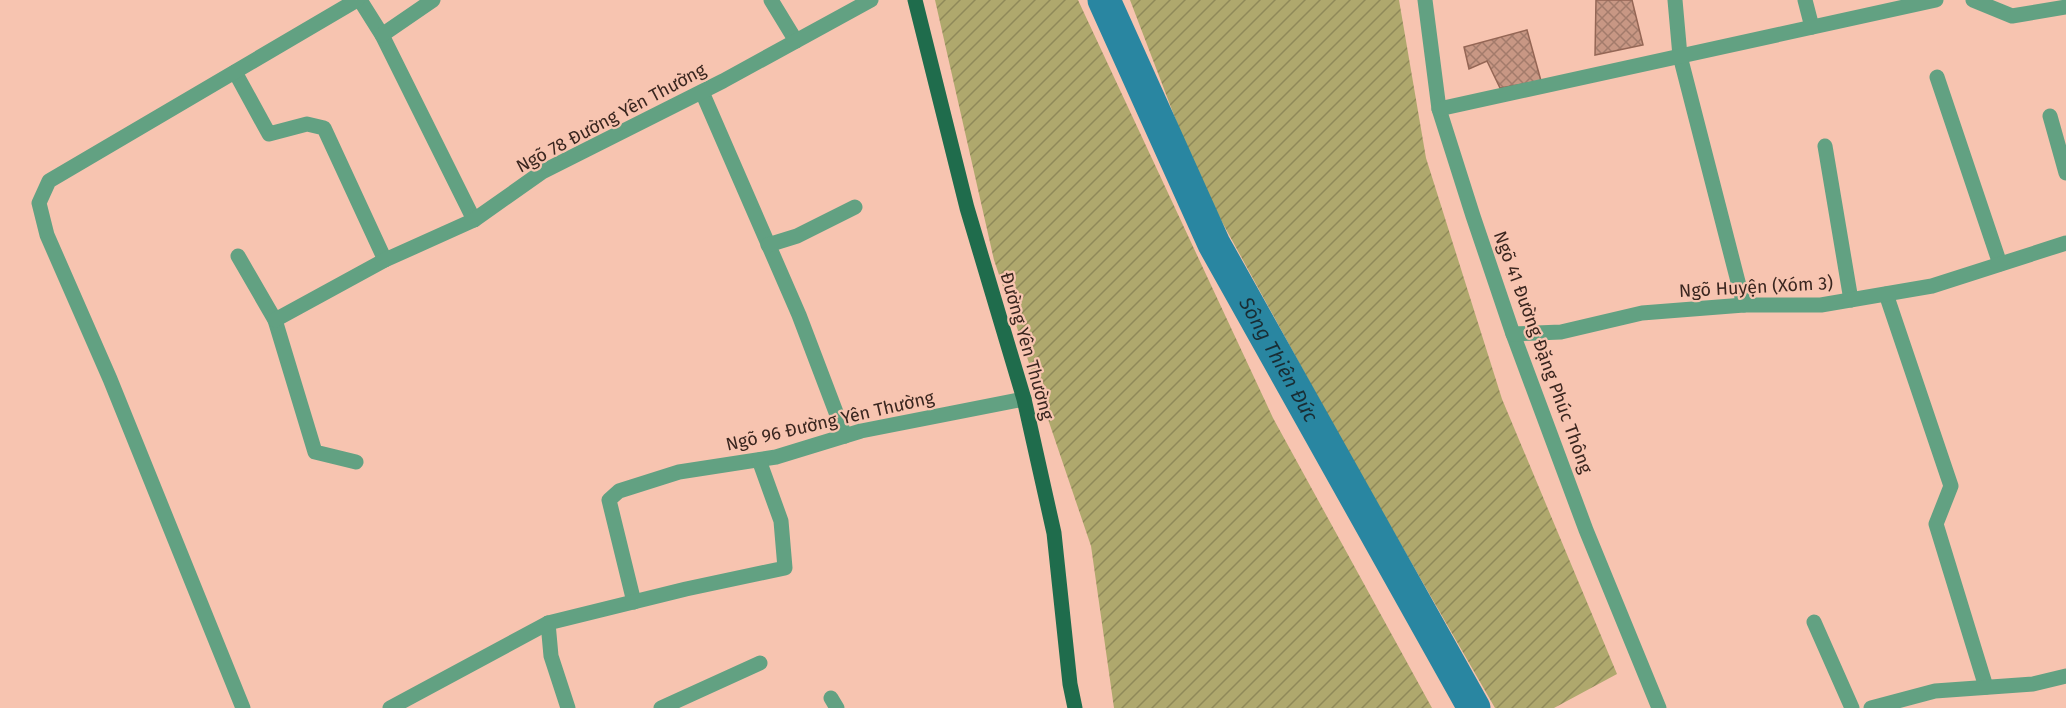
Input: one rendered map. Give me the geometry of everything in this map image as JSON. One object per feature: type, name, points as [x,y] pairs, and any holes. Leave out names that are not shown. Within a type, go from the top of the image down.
[{"type":"main road","name":"Đường Yên Thường","points":[[915,0],[967,208],[1024,399],[1054,533],[1070,684],[1075,708]]},
{"type":"street","points":[[243,708],[110,379],[47,235],[39,203],[49,181],[359,0],[382,35],[474,220]]},
{"type":"street","points":[[382,35],[433,0]]},
{"type":"street","points":[[771,0],[796,41]]},
{"type":"street","name":"Ngõ 78 Đường Yên Thường","points":[[275,320],[385,260],[474,220],[542,172],[702,92],[871,0]]},
{"type":"street","name":"Ngõ 41 Đường Đặng Phúc Thông","points":[[1425,0],[1439,109],[1514,334],[1586,530],[1659,708]]},
{"type":"street","points":[[1675,0],[1680,56],[1744,305]]},
{"type":"street","points":[[1805,0],[1812,27]]},
{"type":"street","points":[[1439,109],[1936,0]]},
{"type":"street","points":[[1973,0],[2012,16],[2066,7]]},
{"type":"street","points":[[235,72],[269,134],[307,124],[324,128],[385,260]]},
{"type":"street","points":[[1937,77],[2000,264]]},
{"type":"street","points":[[702,92],[799,315],[845,436]]},
{"type":"street","points":[[2050,117],[2066,173]]},
{"type":"street","points":[[1825,146],[1851,300]]},
{"type":"street","points":[[768,245],[797,236],[855,207]]},
{"type":"street","name":"Ngõ Huyện (Xóm 3)","points":[[1514,334],[1561,332],[1642,314],[1744,305],[1821,305],[1932,286],[2066,243]]},
{"type":"street","points":[[238,256],[275,320],[315,452],[357,462]]},
{"type":"street","points":[[1886,294],[1951,486],[1936,524],[1986,687]]},
{"type":"street","name":"Ngõ 96 Đường Yên Thường","points":[[633,602],[609,500],[619,490],[679,472],[776,457],[861,431],[1024,399]]},
{"type":"street","points":[[390,708],[548,623],[785,568],[781,521],[759,460]]},
{"type":"street","points":[[1814,622],[1852,708]]},
{"type":"street","points":[[548,623],[551,656],[568,708]]},
{"type":"street","points":[[661,708],[760,663]]},
{"type":"street","points":[[1871,708],[1935,691],[2033,684],[2066,676]]},
{"type":"shaded area","points":[[935,0],[1078,0],[1273,418],[1432,708],[1114,708],[1091,546],[994,260]]},
{"type":"shaded area","points":[[1130,0],[1399,0],[1426,158],[1502,399],[1617,674],[1554,708],[1495,708],[1354,463],[1198,178]]},
{"type":"building","points":[[1596,0],[1632,0],[1643,45],[1595,55]]},
{"type":"building","points":[[1527,30],[1541,81],[1500,88],[1487,61],[1469,69],[1464,47]]},
{"type":"waterway","name":"Sông Thiên Đức","points":[[1104,0],[1214,244],[1474,708]]}]
